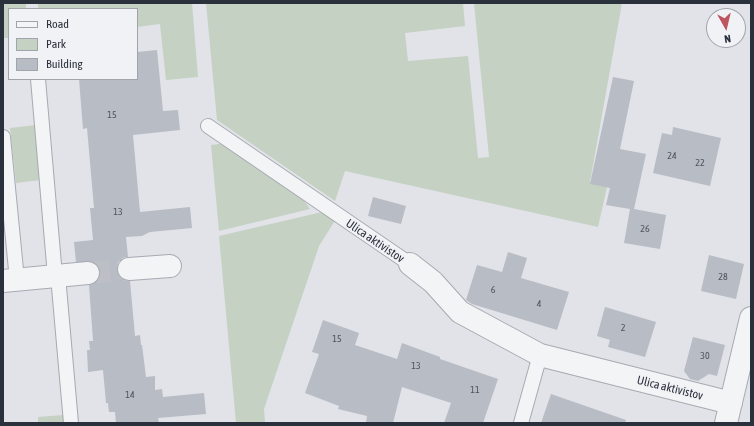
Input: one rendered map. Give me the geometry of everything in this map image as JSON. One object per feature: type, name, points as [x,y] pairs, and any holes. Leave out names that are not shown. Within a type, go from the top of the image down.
[{"type":"street","name":"Ulica aktivistov","points":[[410,264],[433,282],[460,312],[540,355],[729,413]]},
{"type":"street","points":[[129,269],[170,266]]},
{"type":"street","points":[[10,281],[88,273]]},
{"type":"street","points":[[729,413],[751,318]]},
{"type":"lane","points":[[38,80],[71,423]]},
{"type":"lane","name":"Ulica aktivistov","points":[[208,126],[410,264]]},
{"type":"lane","points":[[3,136],[10,281]]},
{"type":"lane","points":[[521,423],[540,355]]},
{"type":"green space","points":[[3,3],[26,3],[26,8],[8,8],[8,38],[3,38]]},
{"type":"green space","points":[[38,3],[192,3],[198,77],[166,80],[160,24],[138,27],[138,8],[38,8]]},
{"type":"green space","points":[[206,3],[463,3],[465,26],[405,33],[408,61],[468,56],[478,158],[489,157],[474,3],[622,3],[590,182],[607,187],[598,227],[345,171],[335,201],[217,120]]},
{"type":"green space","points":[[36,125],[41,180],[16,183],[10,128]]},
{"type":"green space","points":[[226,143],[300,195],[310,209],[219,231],[211,145]]},
{"type":"green space","points":[[322,212],[336,219],[319,246],[264,409],[265,423],[236,423],[219,236]]},
{"type":"green space","points":[[63,415],[64,423],[38,423],[38,417]]},
{"type":"building","points":[[157,50],[163,111],[178,110],[180,130],[133,135],[140,212],[190,207],[192,228],[150,232],[142,236],[126,237],[128,257],[122,258],[118,263],[117,270],[119,276],[123,280],[130,281],[135,336],[140,335],[146,377],[155,376],[155,390],[162,389],[163,397],[204,393],[206,414],[158,418],[159,423],[116,423],[115,412],[109,412],[108,403],[106,403],[103,370],[88,372],[87,350],[90,350],[89,341],[93,341],[89,285],[95,283],[99,279],[100,271],[98,265],[93,262],[76,262],[74,242],[93,240],[90,208],[94,208],[87,128],[83,129],[79,80],[138,80],[138,52]]},
{"type":"building","points":[[613,77],[634,81],[620,149],[646,154],[634,209],[666,215],[660,249],[624,243],[630,209],[606,205],[610,188],[590,184]]},
{"type":"building","points":[[673,127],[721,138],[710,186],[653,173],[662,133],[672,135]]},
{"type":"building","points":[[373,197],[406,206],[401,224],[368,216]]},
{"type":"building","points":[[508,252],[527,258],[521,278],[569,292],[557,330],[472,304],[466,300],[477,265],[502,272]]},
{"type":"building","points":[[709,255],[744,264],[736,299],[701,291]]},
{"type":"building","points":[[605,307],[656,322],[645,357],[608,347],[610,340],[597,336]]},
{"type":"building","points":[[323,320],[359,333],[355,345],[397,359],[402,343],[440,357],[440,359],[498,379],[483,423],[444,423],[451,403],[402,387],[393,423],[366,423],[367,416],[338,409],[339,406],[305,393],[319,354],[312,352]]},
{"type":"building","points":[[693,337],[725,345],[717,376],[709,374],[698,381],[690,379],[684,371]]},
{"type":"building","points":[[551,394],[626,420],[625,423],[541,423]]},
{"type":"tunnel","points":[[88,273],[129,269]]}]
